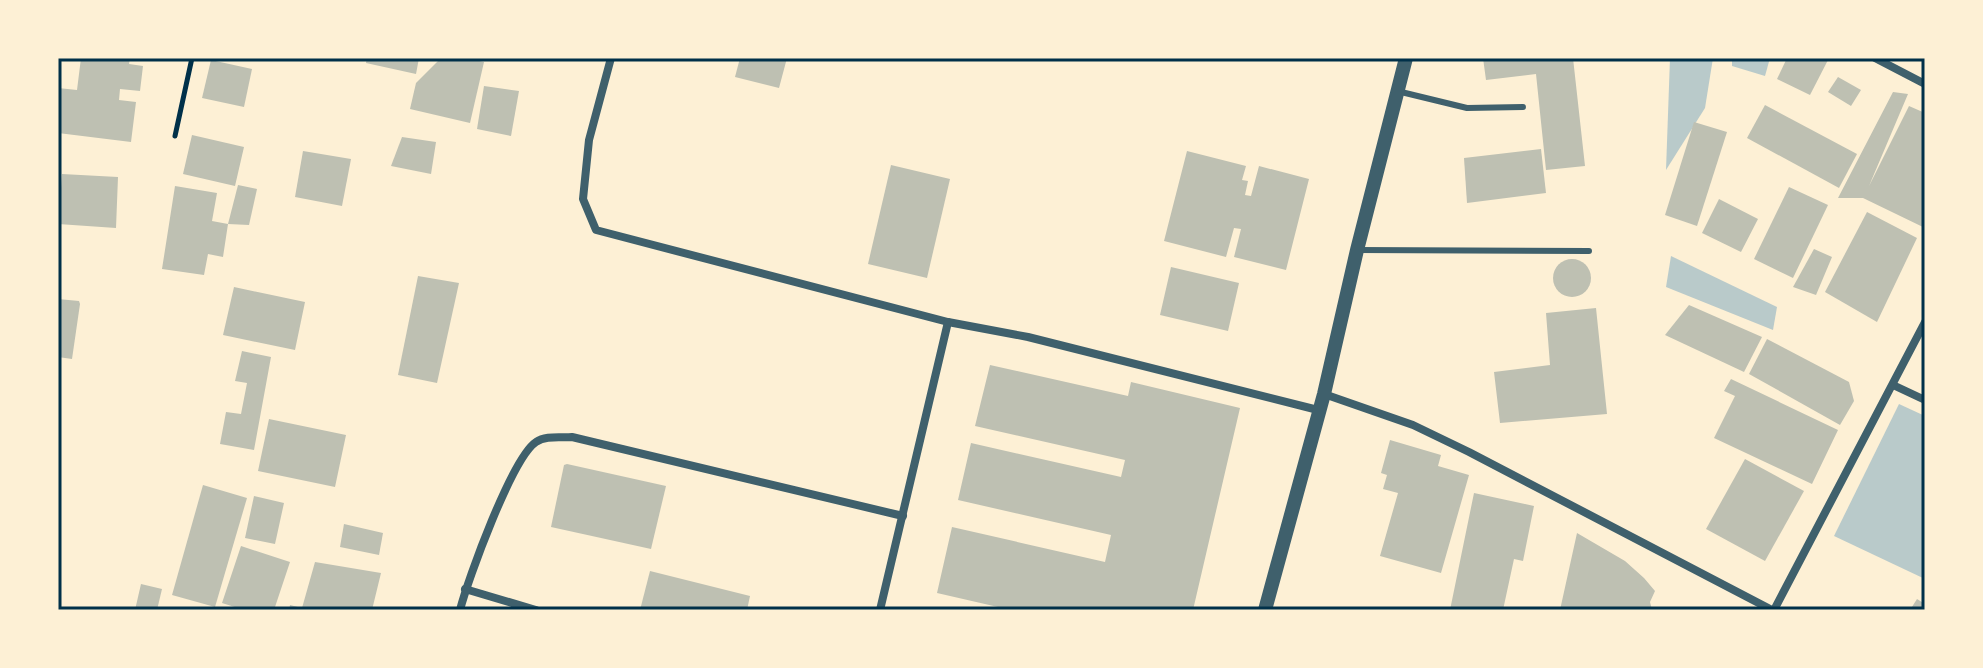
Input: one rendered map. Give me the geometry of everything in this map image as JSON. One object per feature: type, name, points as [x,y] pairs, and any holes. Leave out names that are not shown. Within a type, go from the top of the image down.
[{"type":"street","points":[[611,58],[589,140],[583,199],[596,230],[948,322],[1028,337],[1318,410]]},
{"type":"street","points":[[1265,610],[1324,394],[1406,58]]},
{"type":"street","points":[[1875,58],[1925,84]]},
{"type":"street","points":[[880,610],[948,322]]},
{"type":"street","points":[[1324,394],[1413,425],[1773,610],[1925,322]]},
{"type":"street","points":[[1893,385],[1925,400]]},
{"type":"street","points":[[460,610],[493,517],[522,459],[534,443],[546,438],[572,437],[903,516]]},
{"type":"street","points":[[465,589],[536,610]]},
{"type":"lane","points":[[1397,91],[1467,108],[1523,107]]},
{"type":"lane","points":[[1357,250],[1589,251]]},
{"type":"path","points":[[175,136],[192,58]]},
{"type":"shaded area","points":[[1670,58],[1713,58],[1705,108],[1666,170]]},
{"type":"shaded area","points":[[1732,58],[1770,58],[1765,76],[1732,66]]},
{"type":"shaded area","points":[[1671,256],[1777,307],[1773,330],[1666,287]]},
{"type":"shaded area","points":[[1899,404],[1925,416],[1925,579],[1834,536]]},
{"type":"building","points":[[81,58],[130,58],[129,64],[143,66],[140,91],[120,89],[119,100],[136,102],[131,142],[58,133],[58,88],[77,90]]},
{"type":"building","points":[[367,58],[419,58],[416,74],[366,63]]},
{"type":"building","points":[[441,58],[484,62],[470,123],[410,109],[416,83]]},
{"type":"building","points":[[740,58],[787,58],[779,88],[735,77]]},
{"type":"building","points":[[1483,58],[1573,58],[1585,166],[1546,170],[1536,74],[1486,80]]},
{"type":"building","points":[[1787,58],[1828,60],[1810,95],[1777,79]]},
{"type":"building","points":[[211,60],[252,69],[244,107],[202,98]]},
{"type":"building","points":[[1838,77],[1861,90],[1851,106],[1828,92]]},
{"type":"building","points":[[484,86],[519,91],[511,136],[477,129]]},
{"type":"building","points":[[1893,92],[1908,94],[1869,186],[1909,106],[1925,113],[1925,228],[1863,198],[1838,198]]},
{"type":"building","points":[[1765,105],[1857,154],[1839,188],[1747,138]]},
{"type":"building","points":[[1694,122],[1727,132],[1697,226],[1665,215]]},
{"type":"building","points":[[192,135],[244,147],[235,186],[183,174]]},
{"type":"building","points":[[402,137],[436,142],[431,174],[391,166]]},
{"type":"building","points":[[1541,149],[1546,193],[1467,203],[1464,158]]},
{"type":"building","points":[[303,151],[351,159],[342,206],[295,197]]},
{"type":"building","points":[[1187,151],[1246,166],[1242,180],[1248,181],[1245,195],[1251,196],[1259,166],[1309,179],[1286,270],[1234,257],[1241,229],[1234,228],[1226,257],[1164,241]]},
{"type":"building","points":[[891,165],[950,179],[927,278],[868,264]]},
{"type":"building","points":[[62,174],[118,177],[116,228],[58,224],[58,188],[61,188]]},
{"type":"building","points":[[238,185],[257,189],[249,225],[228,224]]},
{"type":"building","points":[[175,186],[217,193],[212,221],[228,224],[223,257],[208,254],[204,275],[162,269]]},
{"type":"building","points":[[1789,187],[1828,205],[1793,278],[1754,259]]},
{"type":"building","points":[[1719,199],[1758,219],[1741,252],[1702,233]]},
{"type":"building","points":[[1867,212],[1917,238],[1877,322],[1825,292]]},
{"type":"building","points":[[1814,249],[1832,257],[1816,295],[1793,287]]},
{"type":"building","points":[[1572,259],[1585,265],[1591,278],[1585,291],[1572,297],[1559,291],[1553,278],[1559,265]]},
{"type":"building","points":[[1171,267],[1239,283],[1228,331],[1160,315]]},
{"type":"building","points":[[418,276],[459,283],[437,383],[398,375]]},
{"type":"building","points":[[234,287],[305,302],[295,350],[223,335]]},
{"type":"building","points":[[58,299],[79,301],[80,304],[72,359],[58,357]]},
{"type":"building","points":[[1689,305],[1762,337],[1744,372],[1665,335]]},
{"type":"building","points":[[1596,308],[1607,414],[1500,423],[1494,372],[1550,365],[1546,313]]},
{"type":"building","points":[[1767,339],[1849,382],[1854,401],[1840,425],[1749,374]]},
{"type":"building","points":[[242,351],[271,357],[254,450],[220,444],[226,412],[241,414],[247,383],[235,381]]},
{"type":"building","points":[[990,365],[1128,396],[1131,382],[1240,408],[1193,610],[1011,610],[937,593],[952,527],[1105,562],[1111,535],[958,500],[971,443],[1121,477],[1125,460],[975,426]]},
{"type":"building","points":[[1731,379],[1838,430],[1812,484],[1714,438],[1735,396],[1724,391]]},
{"type":"building","points":[[269,419],[346,435],[335,487],[258,471]]},
{"type":"building","points":[[1390,440],[1441,455],[1438,466],[1469,475],[1441,573],[1380,556],[1398,493],[1383,489],[1387,475],[1381,473]]},
{"type":"building","points":[[1745,459],[1804,491],[1765,561],[1706,529]]},
{"type":"building","points":[[564,465],[666,486],[651,549],[551,527]]},
{"type":"building","points":[[203,485],[247,498],[215,607],[172,595]]},
{"type":"building","points":[[1474,493],[1534,506],[1523,561],[1514,559],[1503,610],[1450,610]]},
{"type":"building","points":[[254,496],[284,503],[275,544],[245,538]]},
{"type":"building","points":[[344,524],[383,533],[379,555],[340,547]]},
{"type":"building","points":[[1577,533],[1625,561],[1644,578],[1655,591],[1650,602],[1652,610],[1560,610]]},
{"type":"building","points":[[241,546],[290,562],[274,610],[244,610],[222,603]]},
{"type":"building","points":[[315,562],[381,573],[372,610],[289,610],[290,605],[302,608]]},
{"type":"building","points":[[650,571],[750,596],[747,610],[640,610]]},
{"type":"building","points":[[141,584],[162,589],[157,610],[135,610]]},
{"type":"building","points":[[1917,599],[1925,604],[1925,610],[1910,610]]}]
